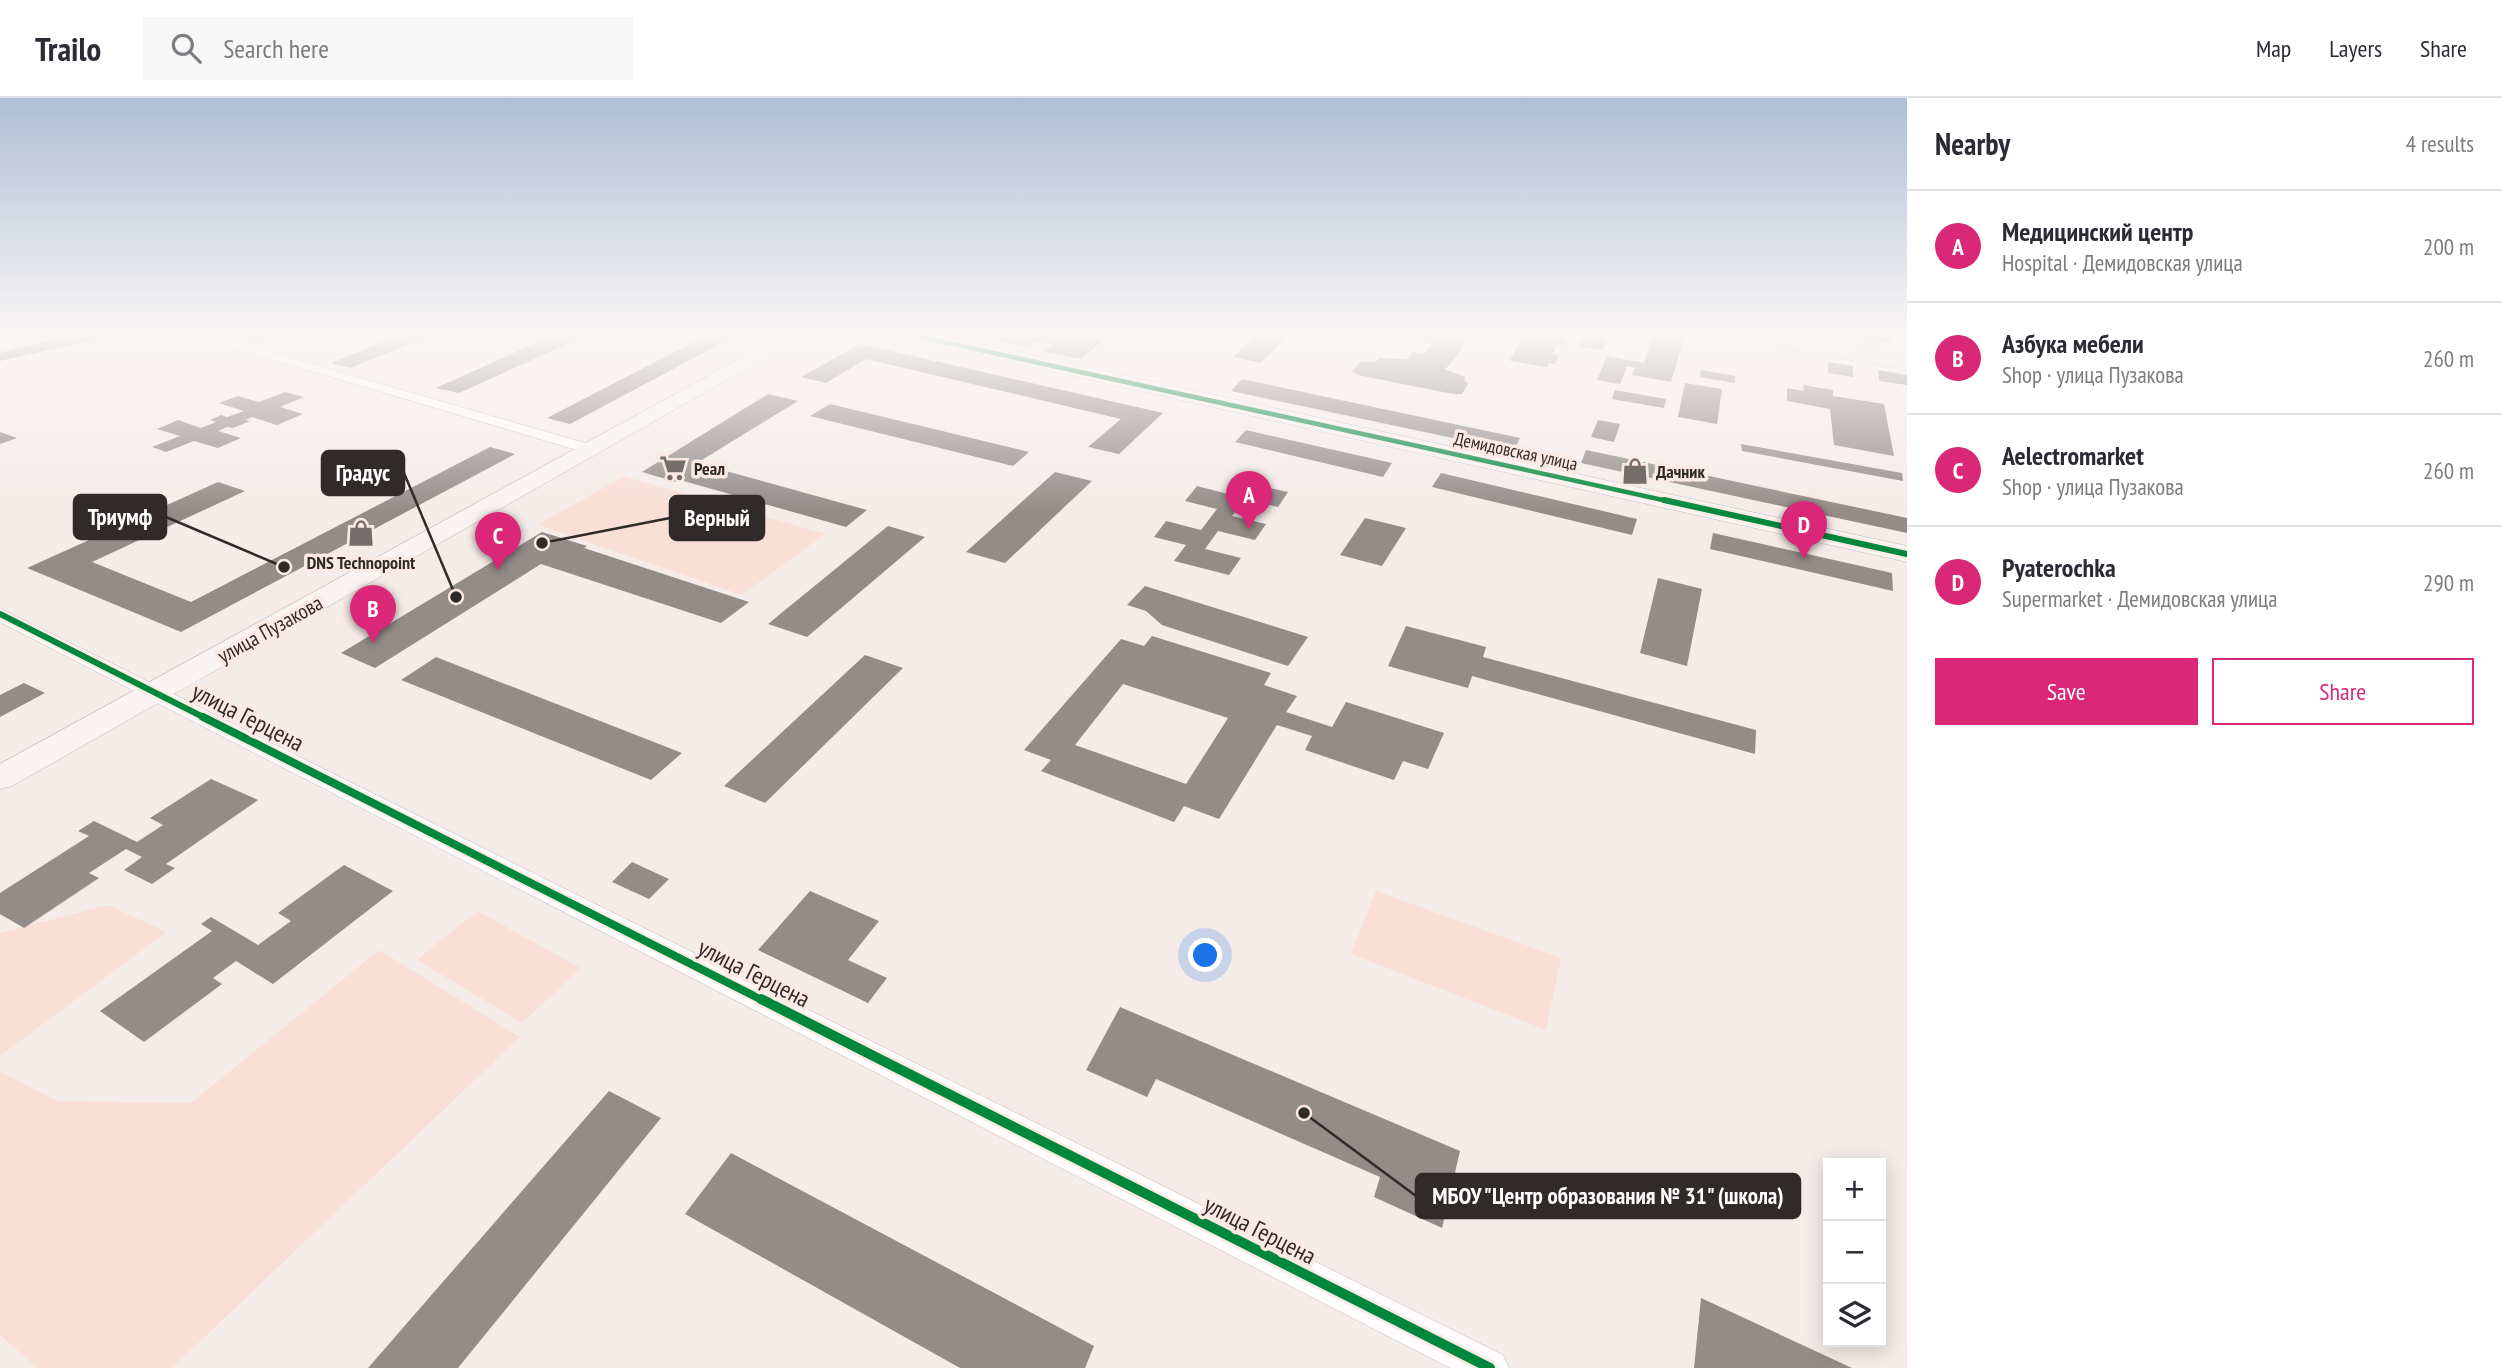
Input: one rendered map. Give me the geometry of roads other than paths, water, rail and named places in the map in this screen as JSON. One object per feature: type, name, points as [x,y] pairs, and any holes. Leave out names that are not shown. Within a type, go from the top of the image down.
[{"type":"street","points":[[400,394],[593,450]]},
{"type":"street","name":"улица Пузакова","points":[[0,778],[692,394]]},
{"type":"street","name":"Демидовская улица","points":[[1181,394],[1907,554]]},
{"type":"street","name":"улица Герцена","points":[[0,614],[1490,1368]]},
{"type":"place","name":"Реал","points":[[673,468]]},
{"type":"place","name":"Дачник","points":[[1635,471]]},
{"type":"place","name":"Медицинский центр","points":[[1249,529]]},
{"type":"place","name":"DNS Technopoint","points":[[361,533]]},
{"type":"place","name":"Верный","points":[[542,543]]},
{"type":"place","name":"Pyaterochka","points":[[1804,559]]},
{"type":"place","name":"Триумф","points":[[284,567]]},
{"type":"place","name":"Aelectromarket","points":[[498,570]]},
{"type":"place","name":"Градус","points":[[456,597]]},
{"type":"place","name":"Азбука мебели","points":[[373,643]]},
{"type":"place","name":"МБОУ \"Центр образования № 31\" (школа)","points":[[1304,1113]]}]
